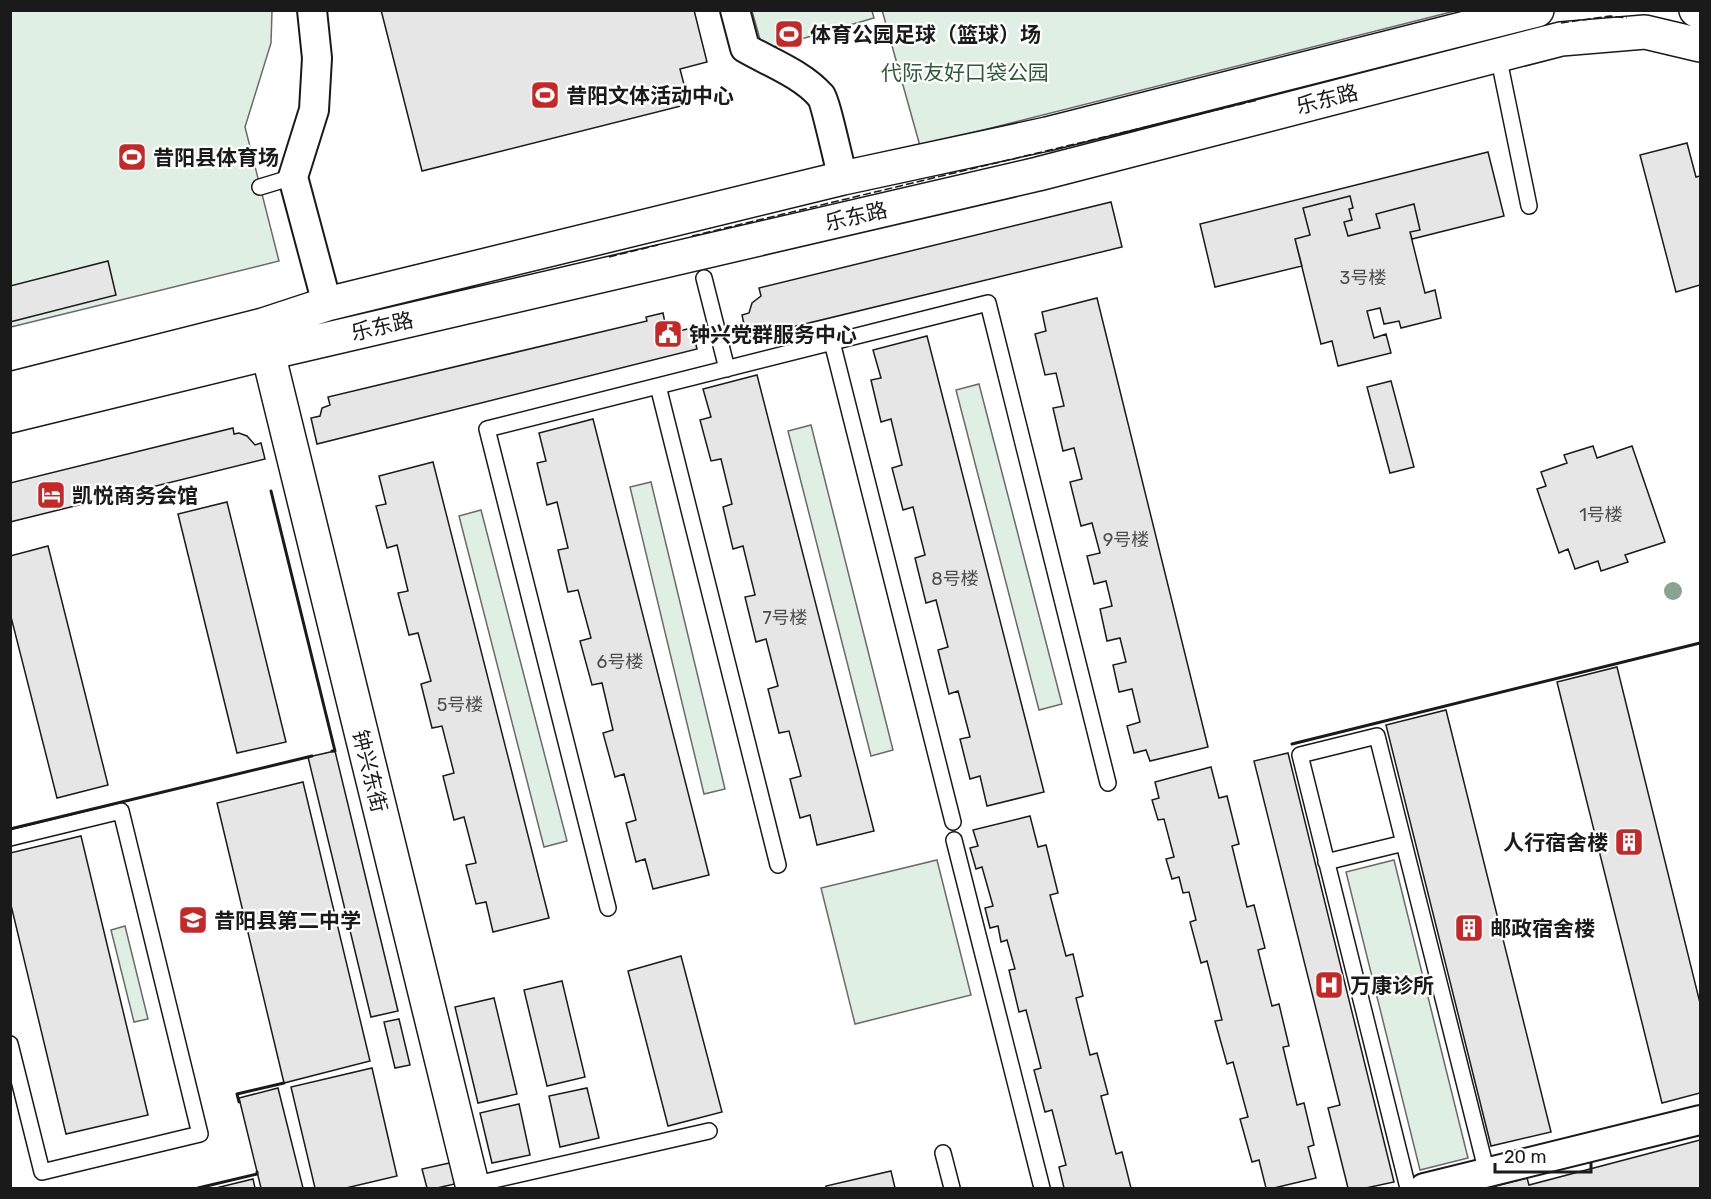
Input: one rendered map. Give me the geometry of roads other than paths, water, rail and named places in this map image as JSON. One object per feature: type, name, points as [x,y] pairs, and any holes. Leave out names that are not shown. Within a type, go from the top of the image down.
[{"type":"main road","name":"乐东路","points":[[10,389],[263,325],[327,304],[843,178],[1047,134],[1537,10]]},
{"type":"main road","points":[[1695,10],[1701,12]]},
{"type":"main road","name":"乐东路","points":[[10,416],[268,353],[1038,174],[1561,39],[1645,32],[1701,45]]},
{"type":"main road","name":"钟兴东街","points":[[268,353],[472,1187]]},
{"type":"street","points":[[312,10],[317,58],[314,110],[293,177],[327,304]]},
{"type":"street","points":[[735,10],[745,48],[784,70],[822,98],[843,178]]},
{"type":"street","points":[[1424,1188],[1701,1119]]},
{"type":"lane","points":[[1498,55],[1529,206]]},
{"type":"lane","points":[[260,187],[293,177]]},
{"type":"lane","points":[[704,278],[727,369]]},
{"type":"lane","points":[[608,908],[487,429],[987,303],[1108,783]]},
{"type":"lane","points":[[832,342],[953,822]]},
{"type":"lane","points":[[658,386],[778,866]]},
{"type":"lane","points":[[1408,1188],[1300,755],[1377,736],[1487,1173]]},
{"type":"lane","points":[[10,838],[121,811],[200,1134],[42,1173],[10,1044]]},
{"type":"lane","points":[[954,840],[1042,1188]]},
{"type":"lane","points":[[1326,862],[1404,843]]},
{"type":"lane","points":[[472,1187],[709,1131]]},
{"type":"lane","points":[[943,1154],[952,1188]]},
{"type":"place","name":"体育公园足球（篮球）场","points":[[789,34]]},
{"type":"place","name":"昔阳文体活动中心","points":[[545,95]]},
{"type":"place","name":"昔阳县体育场","points":[[132,157]]},
{"type":"place","name":"钟兴党群服务中心","points":[[668,334]]},
{"type":"place","name":"凯悦商务会馆","points":[[51,495]]},
{"type":"place","name":"人行宿舍楼","points":[[1629,842]]},
{"type":"place","name":"昔阳县第二中学","points":[[193,920]]},
{"type":"place","name":"邮政宿舍楼","points":[[1469,928]]},
{"type":"place","name":"万康诊所","points":[[1329,985]]},
{"type":"park label","name":"代际友好口袋公园","points":[[965,72]]}]
